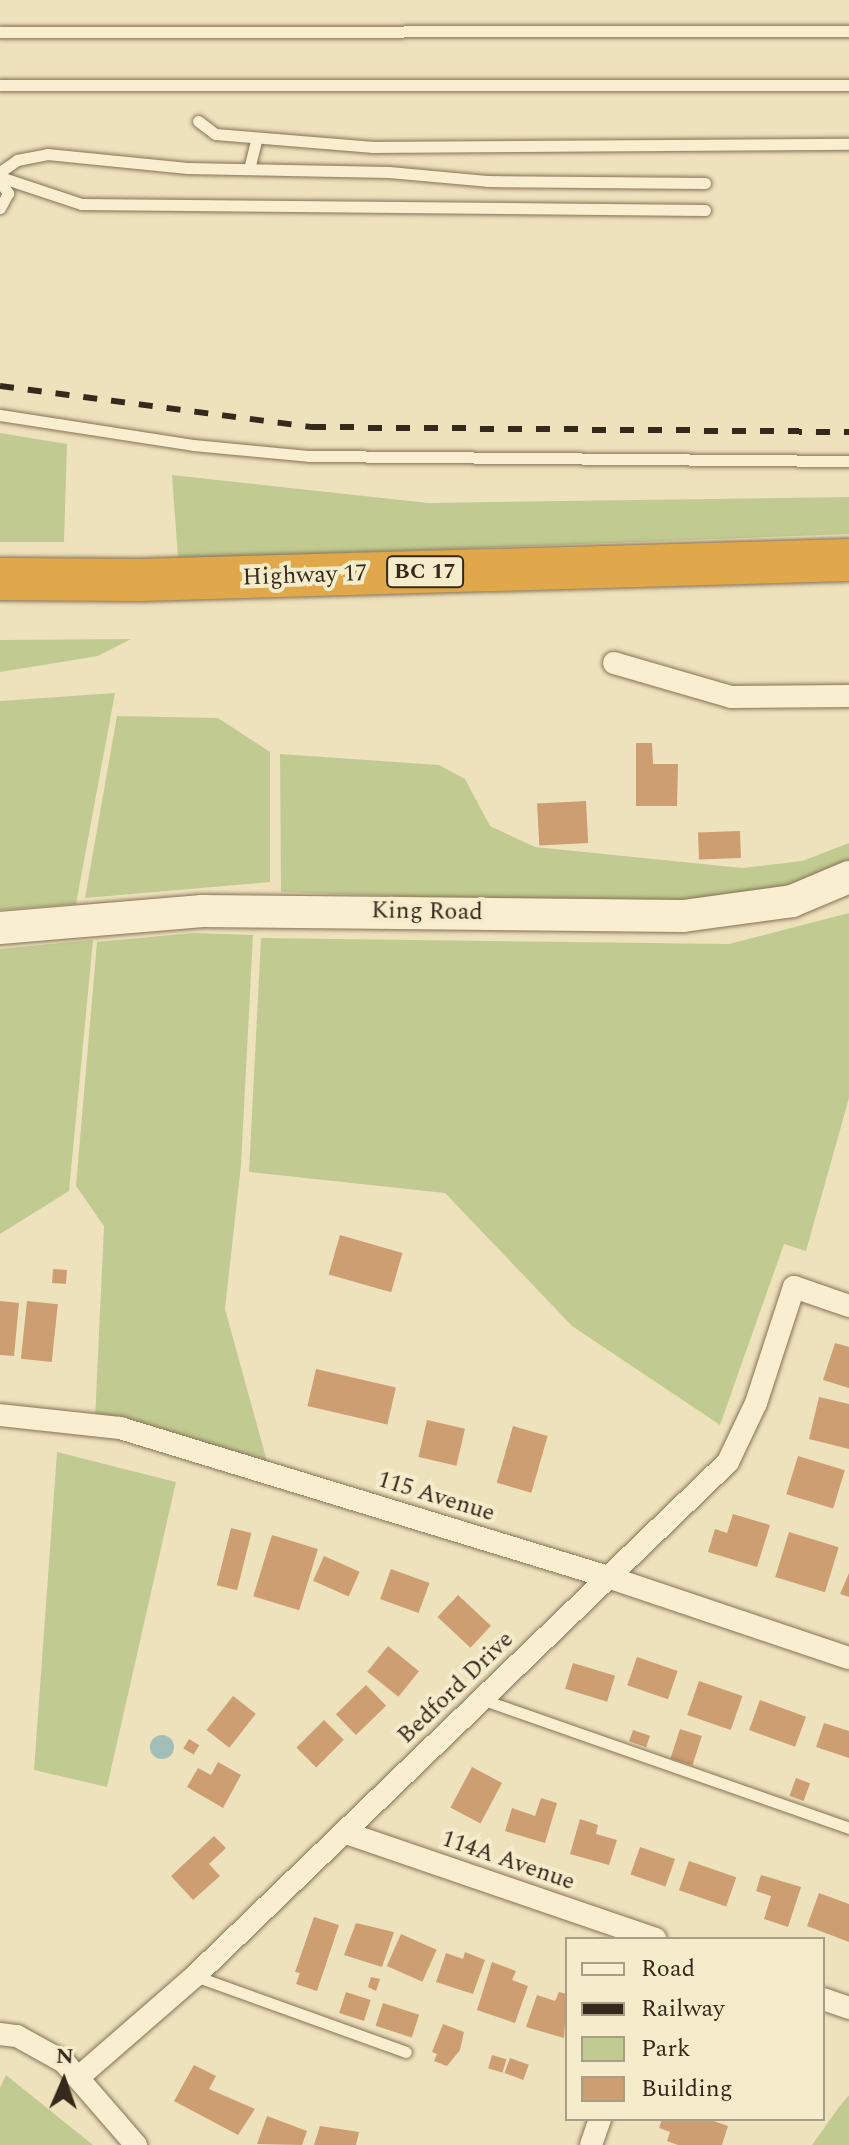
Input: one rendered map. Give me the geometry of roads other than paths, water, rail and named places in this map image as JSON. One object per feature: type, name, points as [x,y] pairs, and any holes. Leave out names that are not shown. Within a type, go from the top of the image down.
[{"type":"highway","name":"Highway 17","points":[[0,579],[140,580],[849,560]]},
{"type":"highway","name":"Highway 17","points":[[0,604],[849,589]]},
{"type":"street","points":[[614,663],[731,697],[849,696]]},
{"type":"street","name":"King Road","points":[[0,928],[257,910],[683,916],[792,901],[849,877]]},
{"type":"street","name":"Bedford Drive","points":[[80,2076],[195,1976],[346,1833],[605,1576],[728,1462],[756,1403],[794,1287],[849,1306]]},
{"type":"street","name":"115 Avenue","points":[[0,1415],[120,1428],[605,1576],[849,1658]]},
{"type":"street","name":"114A Avenue","points":[[346,1833],[649,1937]]},
{"type":"street","points":[[825,2000],[849,2008]]},
{"type":"street","points":[[0,2034],[36,2045],[80,2076],[136,2145]]},
{"type":"street","points":[[591,2145],[599,2121]]},
{"type":"lane","points":[[0,32],[849,31]]},
{"type":"lane","points":[[0,85],[849,85]]},
{"type":"lane","points":[[198,121],[215,134],[256,140],[605,149],[849,144]]},
{"type":"lane","points":[[249,169],[256,140]]},
{"type":"lane","points":[[0,177],[17,160],[47,154],[249,169],[389,172],[487,181],[705,183]]},
{"type":"lane","points":[[0,177],[8,193],[0,208]]},
{"type":"lane","points":[[0,177],[81,204],[705,210]]},
{"type":"lane","points":[[0,415],[193,445],[373,459],[849,461]]},
{"type":"lane","points":[[481,1699],[849,1828]]},
{"type":"lane","points":[[195,1976],[406,2052]]},
{"type":"water","points":[[162,1735],[170,1739],[174,1747],[170,1755],[162,1759],[154,1755],[150,1747],[154,1739]]},
{"type":"railway","points":[[0,386],[312,427],[849,432]]}]
